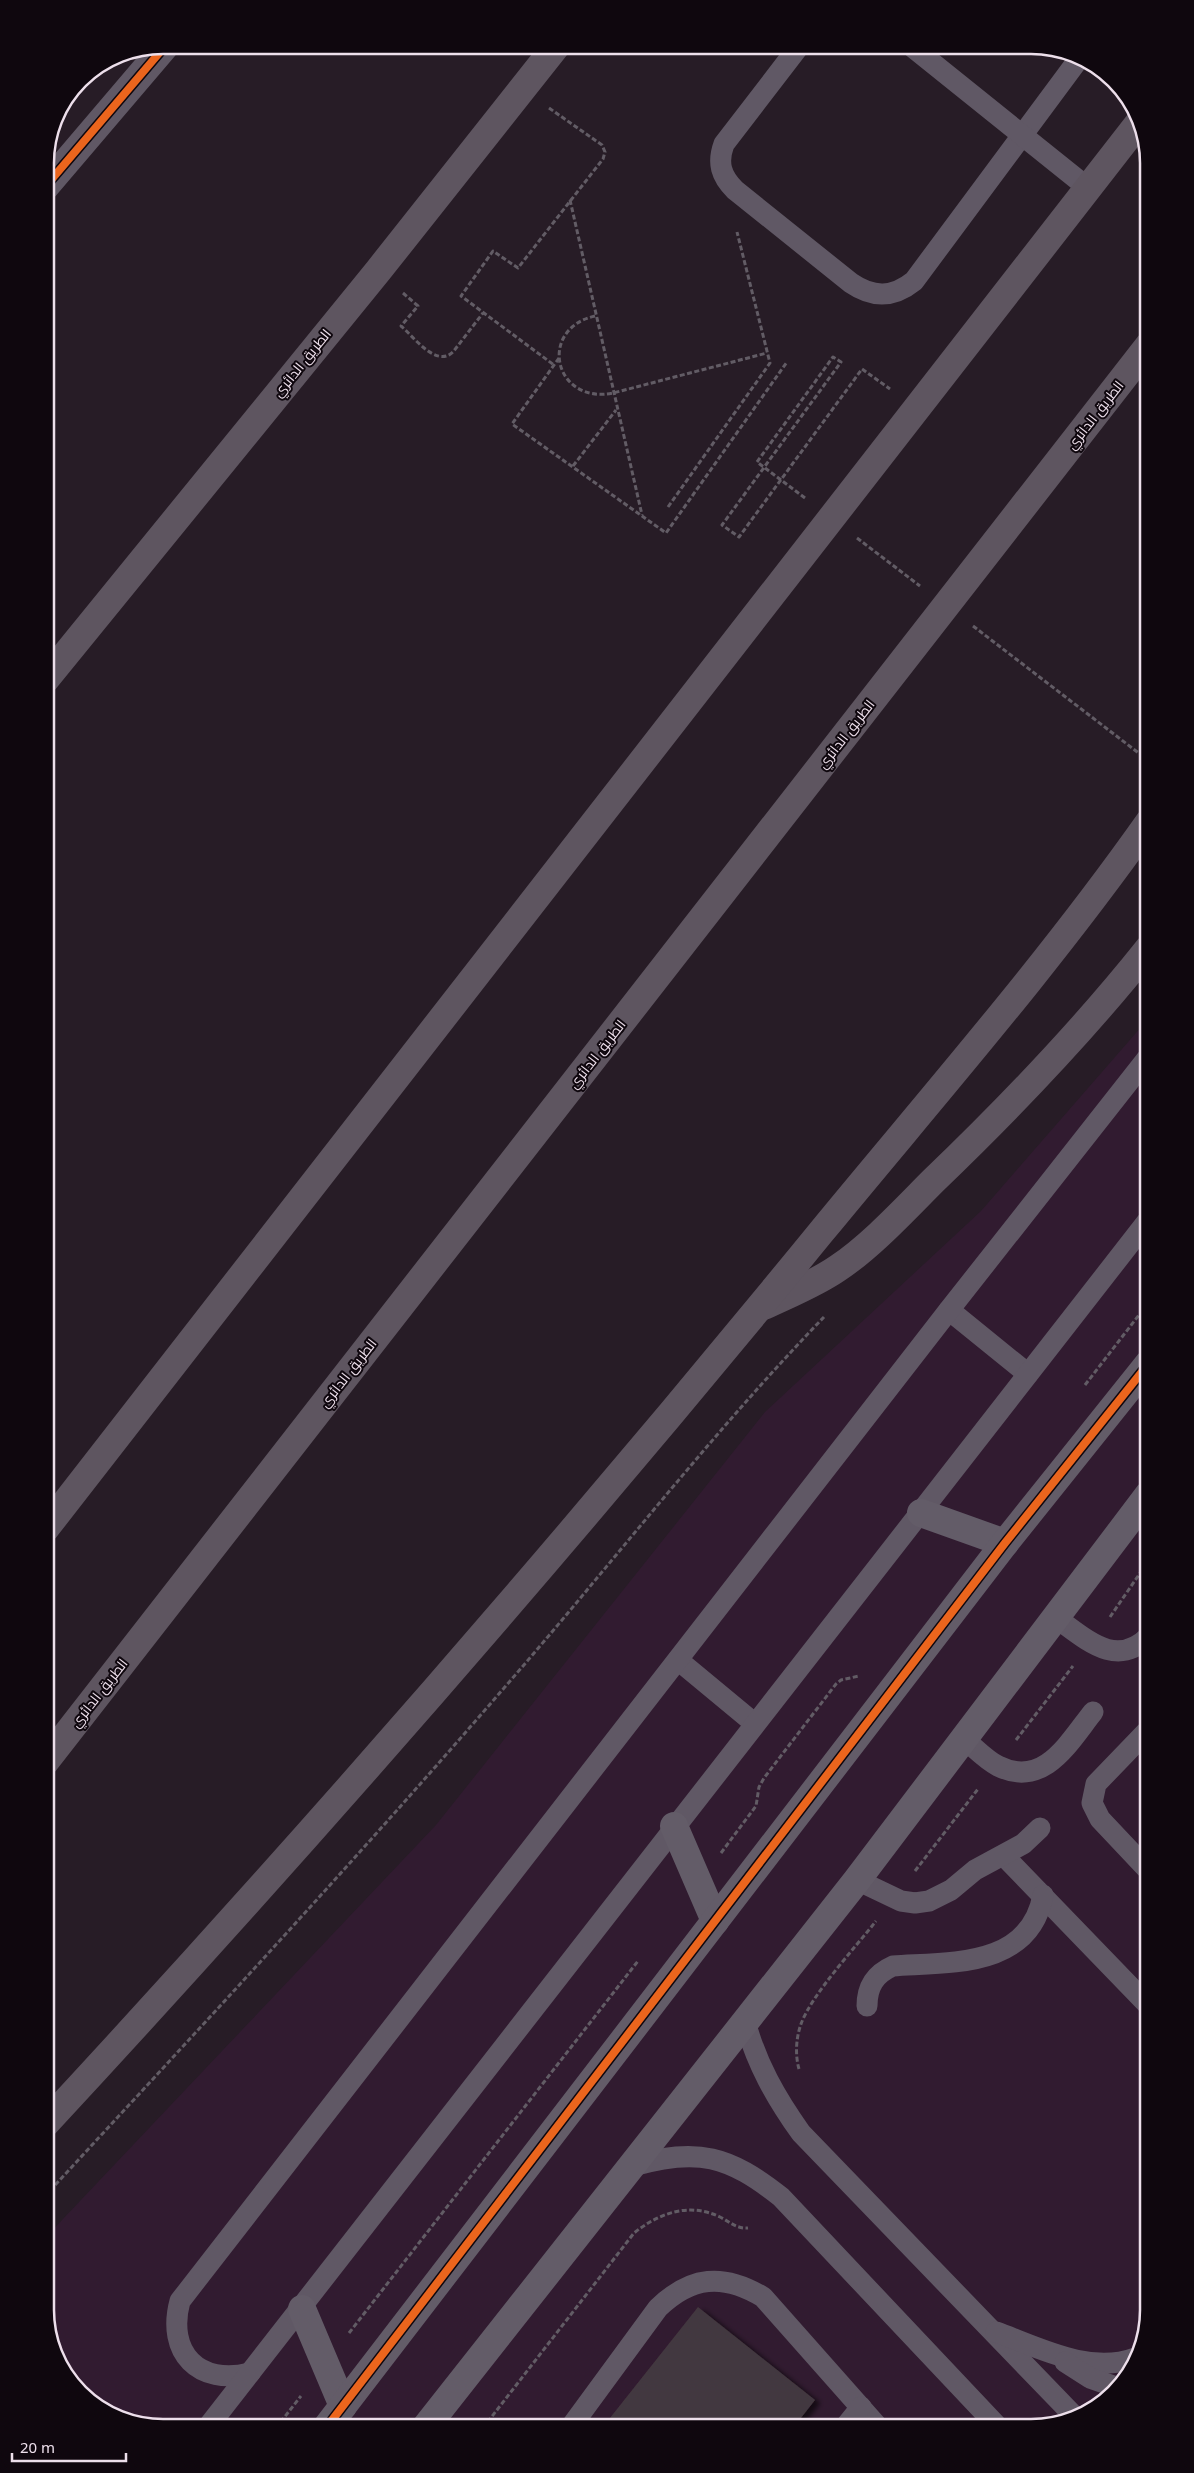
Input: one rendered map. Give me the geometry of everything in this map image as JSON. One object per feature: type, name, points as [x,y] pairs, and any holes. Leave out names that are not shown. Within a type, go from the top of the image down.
[{"type":"highway","name":"الطريق الدائري","points":[[54,669],[378,271],[550,54]]},
{"type":"highway","points":[[54,1517],[1134,128]]},
{"type":"highway","name":"الطريق الدائري","points":[[54,1750],[1140,358]]},
{"type":"highway","points":[[54,2114],[308,1835],[485,1632],[758,1309],[1054,951],[1140,834]]},
{"type":"highway","points":[[758,1309],[820,1280],[858,1252],[972,1144],[1028,1087],[1081,1029],[1140,959]]},
{"type":"street","points":[[54,176],[158,54]]},
{"type":"street","points":[[333,2419],[1005,1543],[1140,1374]]},
{"type":"street","points":[[432,2419],[857,1880],[1140,1506]]},
{"type":"street","points":[[921,1513],[1005,1543]]},
{"type":"street","points":[[674,1826],[715,1921]]},
{"type":"street","points":[[302,2309],[343,2406]]},
{"type":"lane","points":[[793,54],[724,144],[720,154],[722,174],[728,183],[748,200],[861,290],[877,294],[894,293],[914,281],[1076,63]]},
{"type":"lane","points":[[921,54],[1088,188]]},
{"type":"lane","points":[[250,2373],[232,2377],[214,2375],[198,2367],[184,2354],[177,2337],[175,2319],[180,2301],[949,1310],[1140,1067]]},
{"type":"lane","points":[[214,2419],[302,2309],[754,1723],[921,1513],[1140,1231]]},
{"type":"lane","points":[[949,1310],[1028,1374]]},
{"type":"lane","points":[[1055,1617],[1101,1648],[1116,1652],[1130,1650],[1140,1643]]},
{"type":"lane","points":[[678,1660],[754,1723]]},
{"type":"lane","points":[[964,1739],[997,1765],[1020,1772],[1034,1770],[1047,1765],[1058,1757],[1093,1712]]},
{"type":"lane","points":[[1140,1739],[1096,1784],[1092,1803],[1100,1819],[1140,1861]]},
{"type":"lane","points":[[857,1880],[894,1898],[915,1903],[940,1897],[975,1870],[1004,1856],[1023,1844],[1040,1828]]},
{"type":"lane","points":[[1004,1856],[1140,1997]]},
{"type":"lane","points":[[867,2006],[870,1986],[876,1977],[888,1968],[985,1958],[1015,1943],[1029,1928],[1040,1910],[1043,1895]]},
{"type":"lane","points":[[745,2021],[752,2047],[765,2077],[801,2133],[1070,2412]]},
{"type":"lane","points":[[633,2166],[660,2158],[691,2155],[722,2160],[753,2175],[781,2198],[990,2419]]},
{"type":"lane","points":[[577,2419],[658,2308],[672,2294],[689,2285],[708,2281],[725,2282],[746,2287],[762,2297],[872,2419]]},
{"type":"lane","points":[[991,2330],[1088,2362],[1107,2364],[1129,2359]]},
{"type":"lane","points":[[1051,2351],[1069,2366],[1090,2378],[1110,2385]]},
{"type":"lane","points":[[851,2419],[861,2407]]},
{"type":"path","points":[[522,89],[604,148],[603,159],[518,268],[493,251],[461,296],[554,365]]},
{"type":"path","points":[[570,200],[642,516]]},
{"type":"path","points":[[668,507],[770,363],[735,221],[748,200]]},
{"type":"path","points":[[378,271],[418,306],[401,326],[436,356],[447,357],[483,313]]},
{"type":"path","points":[[596,316],[576,322],[569,329],[563,338],[559,358],[512,424],[666,533],[787,362]]},
{"type":"path","points":[[559,358],[566,378],[582,392],[602,395],[767,353]]},
{"type":"path","points":[[757,462],[833,357],[842,362],[722,524],[739,537],[862,369],[916,408]]},
{"type":"path","points":[[572,467],[617,410]]},
{"type":"path","points":[[54,2186],[394,1815],[506,1686],[738,1410],[825,1315]]},
{"type":"path","points":[[800,2071],[796,2043],[801,2024],[809,2007],[997,1765]]},
{"type":"path","points":[[490,2419],[634,2233],[650,2220],[669,2212],[686,2209],[703,2211],[720,2217],[741,2229],[748,2228]]},
{"type":"shaded area","points":[[1140,1028],[1140,2311],[1137,2339],[1122,2371],[1098,2397],[1086,2405],[1060,2416],[1039,2419],[155,2419],[127,2413],[102,2401],[76,2377],[68,2365],[56,2332],[54,2318],[54,2228],[436,1825],[765,1412],[981,1211]]},
{"type":"building","points":[[698,2307],[815,2400],[800,2419],[609,2419]]},
{"type":"cycle path","points":[[54,176],[158,54]]},
{"type":"cycle path","points":[[333,2419],[1005,1543],[1140,1374]]}]
